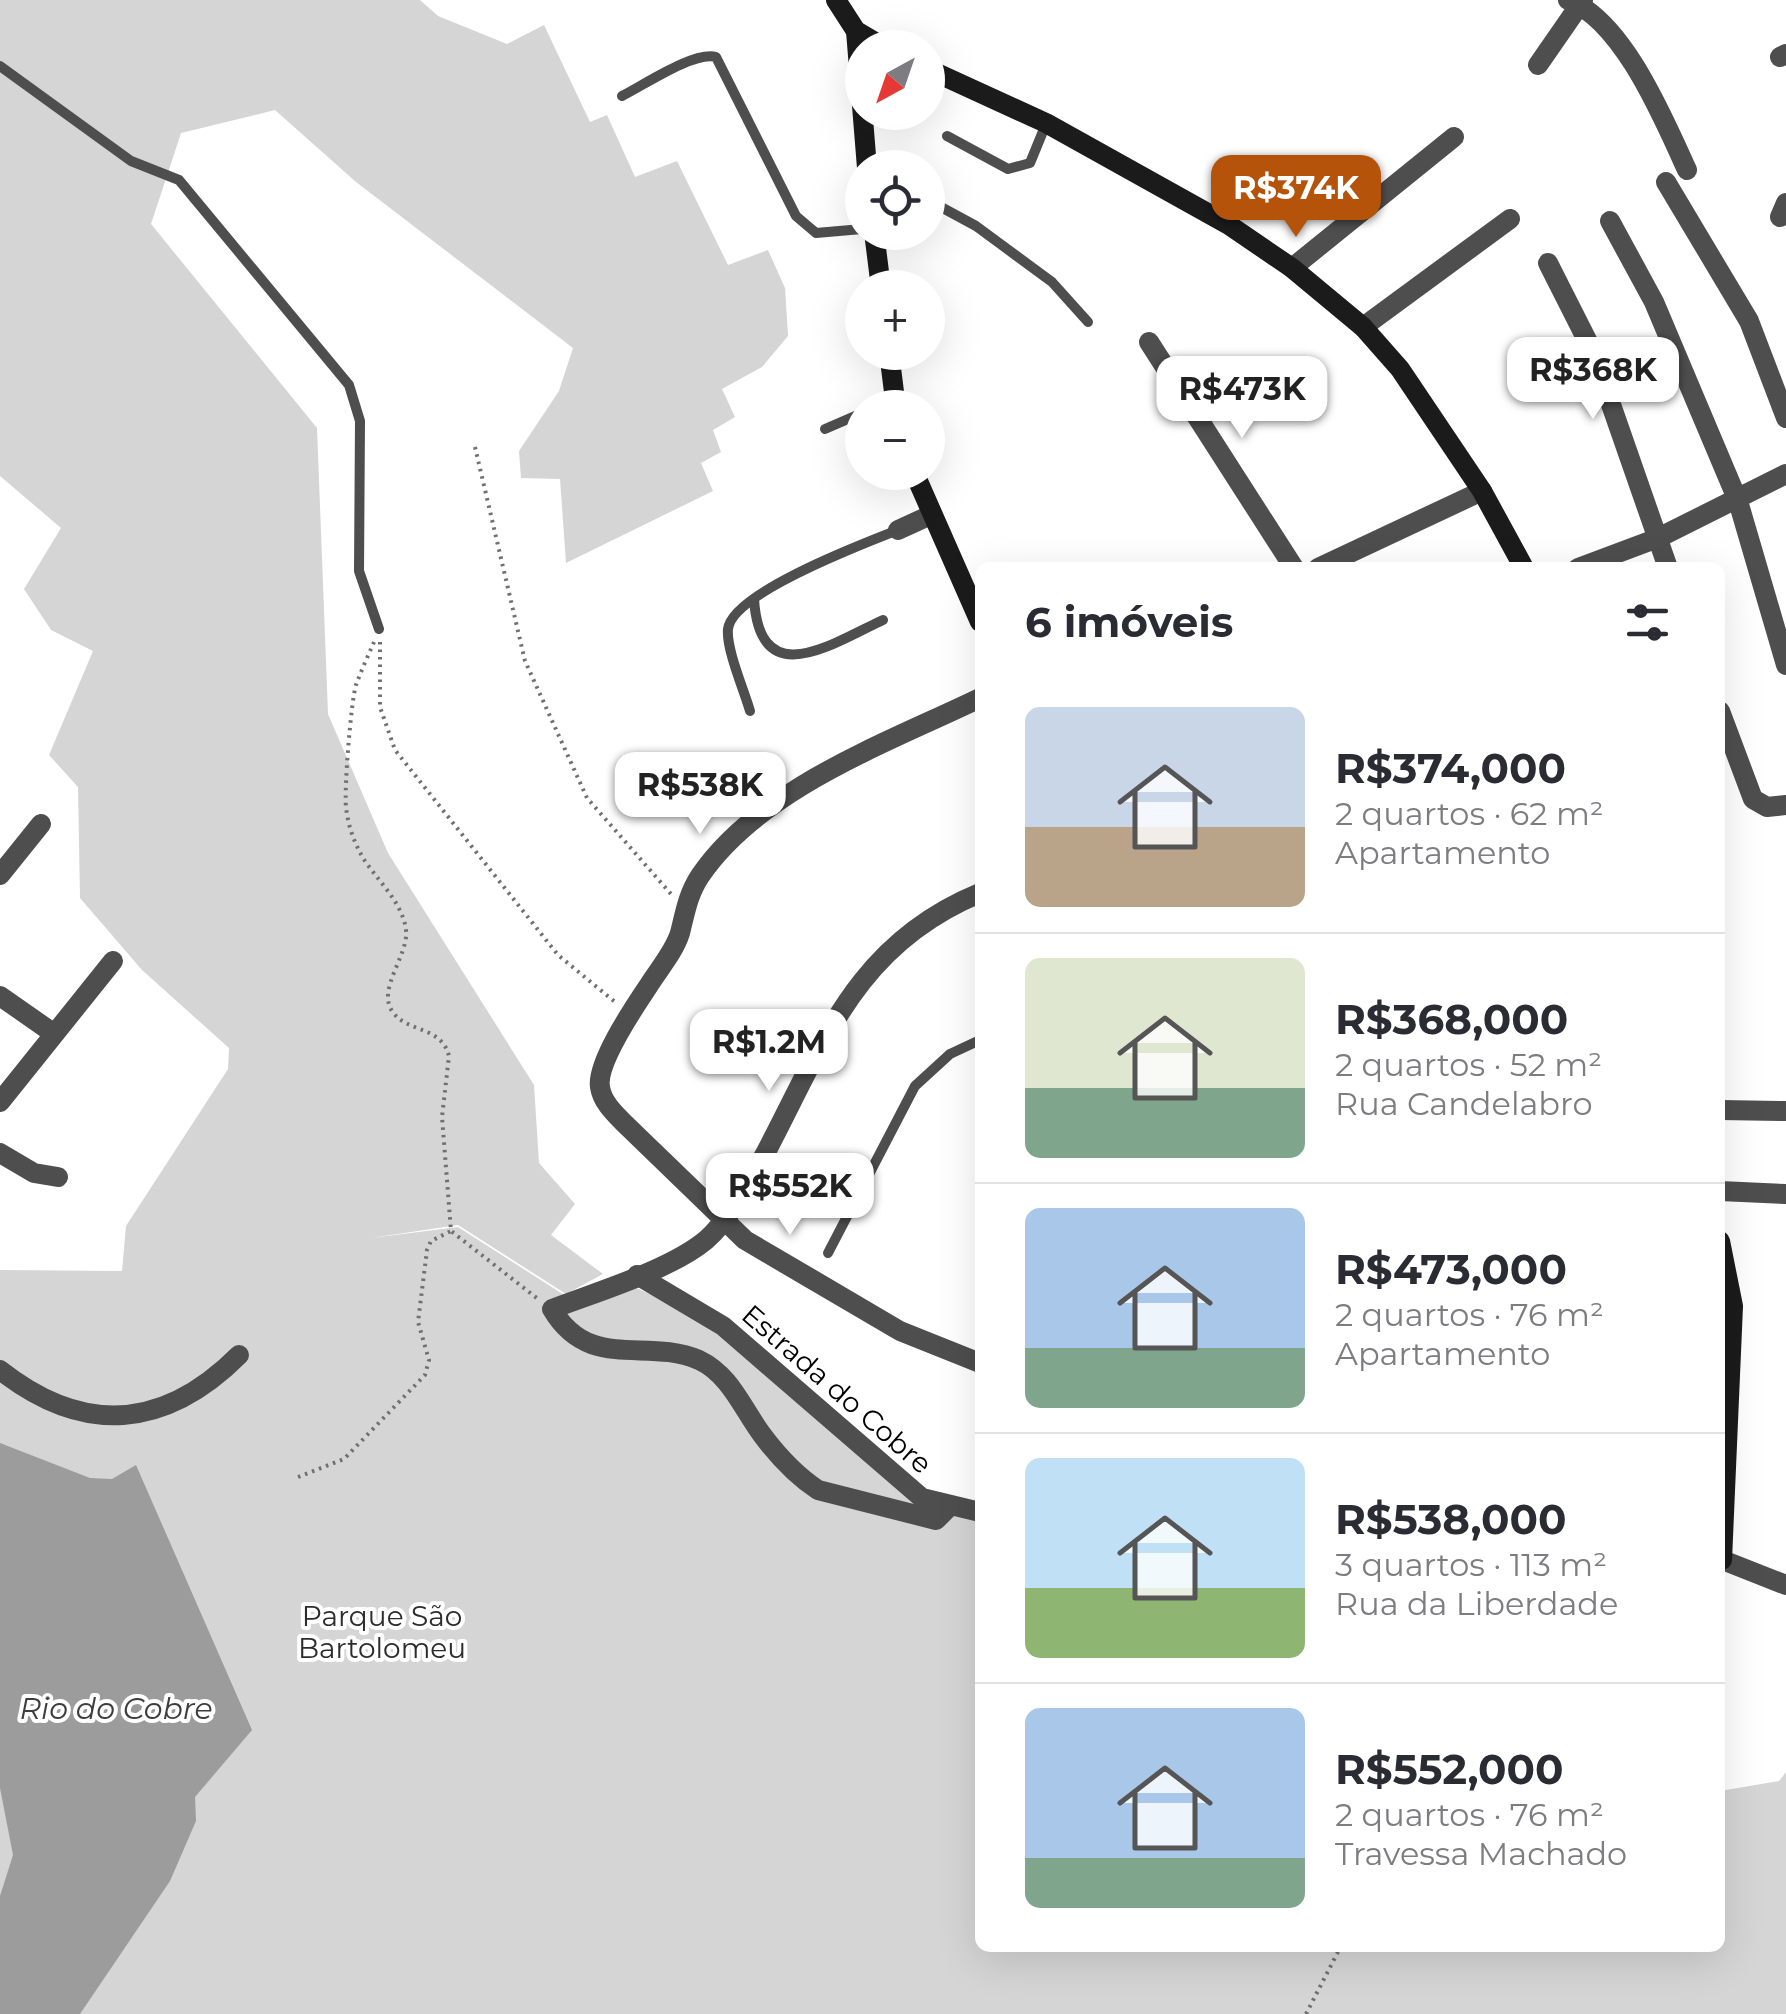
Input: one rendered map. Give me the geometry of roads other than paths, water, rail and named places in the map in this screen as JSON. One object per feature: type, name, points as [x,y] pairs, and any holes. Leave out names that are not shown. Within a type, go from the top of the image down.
[{"type":"street","points":[[836,0],[855,30]]},
{"type":"street","points":[[1538,65],[1577,1],[1638,70],[1686,170]]},
{"type":"street","points":[[945,77],[1046,123],[1228,225],[1292,268],[1363,327],[1400,369],[1482,491],[1521,562]]},
{"type":"street","points":[[1292,268],[1454,138]]},
{"type":"street","points":[[1666,182],[1749,321],[1786,418]]},
{"type":"street","points":[[1363,327],[1510,219]]},
{"type":"street","points":[[1610,221],[1654,302],[1738,500],[1786,665]]},
{"type":"street","points":[[1548,263],[1592,350],[1666,562]]},
{"type":"street","points":[[1149,342],[1290,562]]},
{"type":"street","points":[[1594,562],[1658,538],[1786,474]]},
{"type":"street","points":[[921,490],[975,611]]},
{"type":"street","points":[[1331,562],[1482,491]]},
{"type":"street","points":[[898,530],[930,516]]},
{"type":"street","points":[[975,700],[811,779],[772,806],[713,859],[684,909],[679,936],[630,1014],[600,1077],[600,1090],[608,1106],[745,1240],[900,1330],[975,1361]]},
{"type":"street","points":[[1725,724],[1753,799],[1767,807],[1786,805]]},
{"type":"street","points":[[0,875],[41,824]]},
{"type":"street","points":[[638,1275],[690,1251],[708,1238],[754,1174],[822,1039],[845,1002],[901,938],[929,918],[975,895]]},
{"type":"street","points":[[0,1102],[113,961]]},
{"type":"street","points":[[0,996],[53,1033]]},
{"type":"street","points":[[1725,1110],[1786,1111]]},
{"type":"street","points":[[0,1153],[34,1173],[58,1178]]},
{"type":"street","points":[[1725,1191],[1786,1194]]},
{"type":"street","name":"Estrada do Cobre","points":[[638,1275],[723,1326],[922,1498],[950,1507],[936,1520],[818,1490],[803,1480],[763,1436],[716,1371],[698,1360],[670,1352],[619,1351],[590,1344],[558,1320],[552,1309],[638,1275]]},
{"type":"street","points":[[1725,1355],[1726,1304]]},
{"type":"street","points":[[0,1370],[62,1406],[105,1416],[166,1408],[212,1382],[239,1355]]},
{"type":"street","points":[[950,1507],[975,1511]]},
{"type":"street","points":[[1725,1561],[1786,1585]]},
{"type":"lane","points":[[622,96],[685,63],[704,56],[716,58],[789,205],[804,226],[816,233],[845,231]]},
{"type":"lane","points":[[0,66],[130,161],[179,180],[349,385],[360,422],[359,572],[379,629]]},
{"type":"lane","points":[[947,136],[1008,169],[1030,163],[1046,123]]},
{"type":"lane","points":[[945,209],[976,226],[1052,282],[1088,322]]},
{"type":"lane","points":[[825,429],[845,420]]},
{"type":"lane","points":[[750,711],[728,628],[734,615],[805,570],[898,530]]},
{"type":"lane","points":[[754,599],[760,628],[769,643],[779,653],[793,657],[883,620]]},
{"type":"lane","points":[[828,1253],[915,1086],[950,1054],[975,1042]]},
{"type":"water","name":"Rio do Cobre","points":[[0,1443],[90,1478],[112,1479],[136,1465],[252,1730],[195,1797],[196,1821],[170,1881],[80,2014],[0,2014],[0,1896],[13,1855],[0,1788]]},
{"type":"park label","name":"Parque São Bartolomeu","points":[[382,1632]]}]
